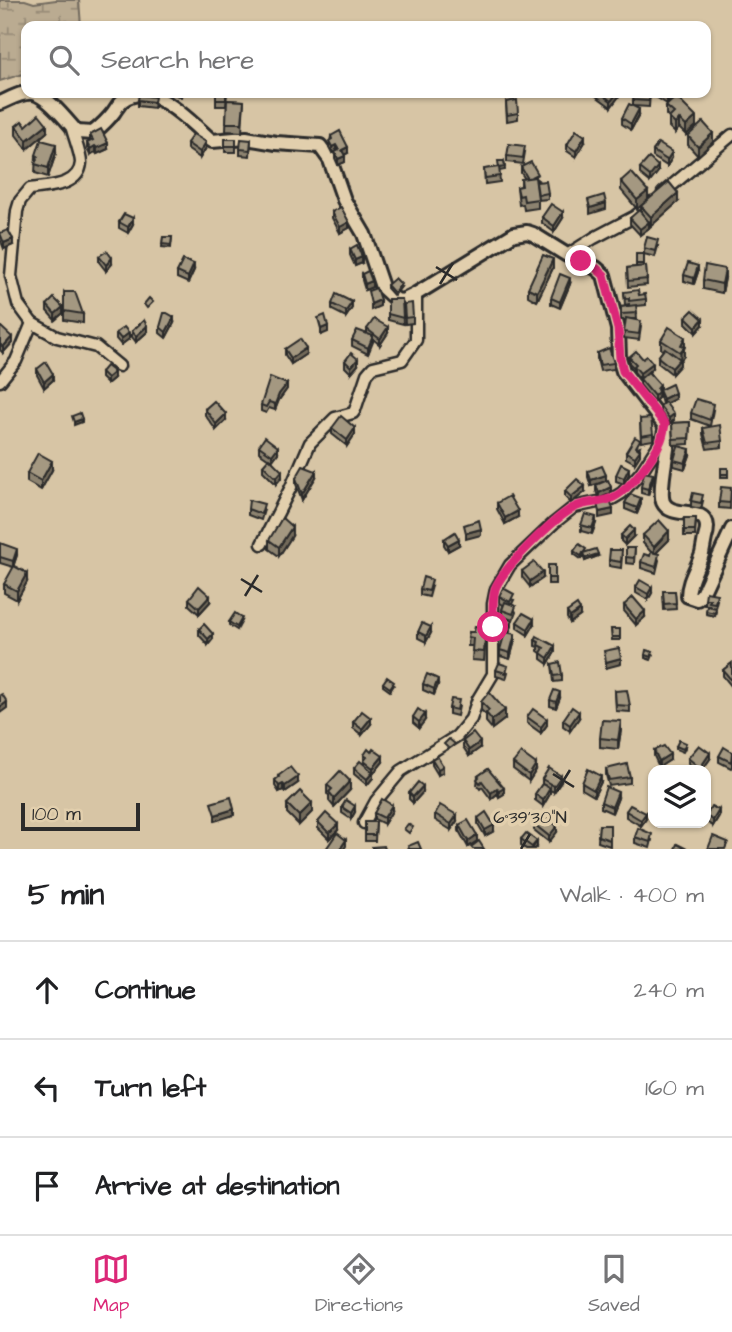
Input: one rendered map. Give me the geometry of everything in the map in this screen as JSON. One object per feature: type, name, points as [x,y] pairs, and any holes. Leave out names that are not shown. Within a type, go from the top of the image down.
[{"type":"street","points":[[0,103],[21,94]]},
{"type":"street","points":[[42,98],[77,132],[93,133],[122,101],[128,98]]},
{"type":"street","points":[[156,98],[167,102],[212,141],[246,138],[320,146],[330,160],[344,200],[364,234],[382,287],[396,300],[402,301],[415,294],[514,234],[533,234],[567,255],[596,268],[604,275],[618,329],[623,371],[670,430],[662,486],[663,502],[678,512],[698,514],[705,520],[707,527],[702,555],[688,587],[688,596],[696,599],[702,594],[732,529]]},
{"type":"street","points":[[71,125],[81,162],[76,176],[67,182],[30,189],[20,201],[11,276],[18,303],[32,323],[57,337],[96,347],[119,366]]},
{"type":"street","points":[[567,255],[634,217],[732,135]]},
{"type":"street","points":[[262,544],[310,443],[335,418],[353,413],[367,374],[373,366],[402,360],[416,340],[415,294]]},
{"type":"street","points":[[0,381],[16,361],[32,323]]},
{"type":"street","points":[[364,823],[376,801],[401,771],[457,736],[471,719],[478,699],[493,674],[493,604],[496,589],[510,565],[574,507],[612,499],[622,493],[641,472],[661,441],[665,424]]},
{"type":"green space","points":[[0,0],[25,0],[34,3],[79,0],[81,21],[21,21],[21,75],[0,81]]},
{"type":"building","points":[[138,98],[155,98],[154,102]]},
{"type":"building","points":[[633,98],[649,98],[649,101]]},
{"type":"building","points":[[677,98],[696,117],[686,126],[679,119],[675,124],[669,118],[674,113],[666,106]]},
{"type":"building","points":[[227,100],[244,101],[242,123],[226,123]]},
{"type":"building","points":[[517,100],[518,113],[507,115],[506,102]]},
{"type":"building","points":[[629,104],[639,109],[631,124],[622,118]]},
{"type":"building","points":[[39,114],[47,124],[27,140],[16,126],[22,121],[26,126]]},
{"type":"building","points":[[703,122],[713,133],[698,147],[688,136]]},
{"type":"building","points":[[101,129],[108,143],[90,149],[87,143],[93,140],[90,135]]},
{"type":"building","points":[[576,130],[585,136],[576,151],[567,145]]},
{"type":"building","points":[[340,131],[348,147],[342,150],[345,156],[338,159],[335,152],[339,150],[336,145],[332,147],[329,141],[331,136]]},
{"type":"building","points":[[193,134],[206,142],[200,152],[187,143]]},
{"type":"building","points":[[225,139],[236,139],[236,146],[225,146]]},
{"type":"building","points":[[241,139],[251,140],[250,150],[240,149]]},
{"type":"building","points":[[41,140],[56,144],[48,168],[35,164]]},
{"type":"building","points":[[658,143],[672,152],[667,160],[653,151]]},
{"type":"building","points":[[509,144],[525,146],[523,158],[507,156]]},
{"type":"building","points":[[649,158],[658,166],[650,176],[640,168]]},
{"type":"building","points":[[498,161],[504,161],[505,167],[499,168]]},
{"type":"building","points":[[531,162],[538,174],[528,179],[521,167]]},
{"type":"building","points":[[499,167],[500,176],[485,178],[484,169]]},
{"type":"building","points":[[631,172],[648,191],[637,200],[621,181]]},
{"type":"building","points":[[535,177],[538,199],[524,201],[523,195],[519,196],[517,187],[522,186],[521,179]]},
{"type":"building","points":[[546,181],[548,193],[538,195],[536,182]]},
{"type":"building","points":[[669,182],[678,193],[651,217],[641,206]]},
{"type":"building","points":[[604,195],[606,203],[590,208],[588,200]]},
{"type":"building","points":[[551,204],[563,212],[554,226],[542,217]]},
{"type":"building","points":[[341,207],[349,222],[340,227],[332,212]]},
{"type":"building","points":[[639,210],[649,222],[640,229],[630,218]]},
{"type":"building","points":[[124,214],[133,218],[128,227],[119,222]]},
{"type":"building","points":[[8,230],[13,239],[4,243],[0,233]]},
{"type":"building","points":[[163,237],[172,237],[171,245],[162,244]]},
{"type":"building","points":[[647,237],[658,240],[655,251],[644,248]]},
{"type":"building","points":[[357,245],[362,257],[355,260],[350,249]]},
{"type":"building","points":[[107,251],[112,258],[106,265],[99,256]]},
{"type":"building","points":[[636,254],[644,254],[644,264],[636,264]]},
{"type":"building","points":[[543,255],[553,259],[537,292],[528,288]]},
{"type":"building","points":[[183,260],[194,264],[188,277],[177,272]]},
{"type":"building","points":[[688,263],[698,266],[694,278],[684,275]]},
{"type":"building","points":[[705,265],[725,269],[722,284],[703,280]]},
{"type":"building","points":[[646,266],[647,279],[628,281],[627,268]]},
{"type":"building","points":[[368,271],[372,281],[365,284],[362,274]]},
{"type":"building","points":[[560,274],[570,278],[560,302],[551,298]]},
{"type":"building","points":[[395,278],[401,284],[394,293],[387,285]]},
{"type":"building","points":[[376,288],[380,300],[371,304],[368,291]]},
{"type":"building","points":[[638,290],[639,295],[645,294],[646,299],[625,299],[624,292]]},
{"type":"building","points":[[64,292],[75,292],[83,314],[64,311]]},
{"type":"building","points":[[336,294],[352,302],[346,311],[332,304]]},
{"type":"building","points":[[54,298],[63,307],[55,314],[47,305]]},
{"type":"building","points":[[149,298],[153,302],[147,308],[144,304]]},
{"type":"building","points":[[388,299],[402,299],[403,318],[388,314]]},
{"type":"building","points":[[412,303],[413,317],[405,318],[404,304]]},
{"type":"building","points":[[636,305],[637,313],[621,314],[621,307]]},
{"type":"building","points":[[693,310],[703,319],[696,327],[686,317]]},
{"type":"building","points":[[164,313],[174,317],[166,332],[160,327]]},
{"type":"building","points":[[325,315],[328,326],[321,329],[318,318]]},
{"type":"building","points":[[626,318],[641,321],[639,334],[624,332]]},
{"type":"building","points":[[374,319],[388,327],[380,339],[367,329]]},
{"type":"building","points":[[144,320],[147,326],[136,336],[132,331]]},
{"type":"building","points":[[0,326],[12,337],[3,347],[0,344]]},
{"type":"building","points":[[124,327],[129,333],[121,339],[116,333]]},
{"type":"building","points":[[669,327],[685,337],[681,345],[684,347],[680,352],[661,340]]},
{"type":"building","points":[[357,330],[373,336],[368,348],[352,340]]},
{"type":"building","points":[[300,339],[306,348],[291,358],[285,349]]},
{"type":"building","points":[[609,348],[614,363],[600,365],[597,353]]},
{"type":"building","points":[[665,348],[680,359],[672,368],[658,357]]},
{"type":"building","points":[[636,351],[643,359],[647,356],[653,363],[640,373],[629,357]]},
{"type":"building","points":[[351,353],[358,359],[351,367],[345,361]]},
{"type":"building","points":[[46,362],[53,374],[44,382],[37,369]]},
{"type":"building","points":[[106,366],[114,372],[107,378],[101,372]]},
{"type":"building","points":[[648,372],[660,385],[654,396],[640,379]]},
{"type":"building","points":[[270,377],[287,384],[275,404],[269,402],[266,407],[261,405]]},
{"type":"building","points":[[672,384],[675,393],[663,399],[659,390]]},
{"type":"building","points":[[696,399],[713,404],[710,420],[691,413]]},
{"type":"building","points":[[214,401],[226,414],[216,424],[205,409]]},
{"type":"building","points":[[665,402],[674,414],[669,418],[660,406]]},
{"type":"building","points":[[80,413],[82,419],[74,422],[72,416]]},
{"type":"building","points":[[341,416],[355,428],[347,440],[332,428]]},
{"type":"building","points":[[651,418],[653,434],[641,436],[640,419]]},
{"type":"building","points":[[690,422],[689,438],[673,439],[672,423]]},
{"type":"building","points":[[720,425],[722,441],[707,443],[703,428]]},
{"type":"building","points":[[265,437],[278,447],[272,455],[259,446]]},
{"type":"building","points":[[635,437],[640,440],[636,447],[640,450],[635,457],[626,452]]},
{"type":"building","points":[[678,446],[690,449],[685,463],[674,460]]},
{"type":"building","points":[[38,453],[52,461],[41,481],[27,473]]},
{"type":"building","points":[[269,458],[282,471],[276,478],[263,465]]},
{"type":"building","points":[[621,464],[629,468],[624,478],[616,475]]},
{"type":"building","points":[[303,466],[316,471],[302,494],[296,478]]},
{"type":"building","points":[[602,466],[606,475],[591,480],[588,471]]},
{"type":"building","points":[[721,468],[728,468],[728,474],[721,474]]},
{"type":"building","points":[[644,472],[653,474],[648,489],[641,487]]},
{"type":"building","points":[[577,479],[585,486],[571,497],[565,491]]},
{"type":"building","points":[[608,480],[611,487],[599,493],[596,485]]},
{"type":"building","points":[[721,487],[731,488],[730,503],[719,502]]},
{"type":"building","points":[[693,493],[703,495],[701,503],[691,501]]},
{"type":"building","points":[[630,494],[641,498],[637,508],[625,503]]},
{"type":"building","points":[[509,496],[518,511],[505,518],[497,503]]},
{"type":"building","points":[[610,499],[613,509],[599,512],[597,503]]},
{"type":"building","points":[[249,500],[264,504],[261,514],[248,509]]},
{"type":"building","points":[[585,514],[596,517],[592,528],[581,525]]},
{"type":"building","points":[[282,518],[292,527],[279,547],[269,540]]},
{"type":"building","points":[[684,518],[696,518],[695,530],[684,530]]},
{"type":"building","points":[[479,520],[481,529],[466,533],[464,525]]},
{"type":"building","points":[[659,520],[669,531],[654,547],[643,535]]},
{"type":"building","points":[[630,526],[634,530],[625,539],[621,535]]},
{"type":"building","points":[[455,532],[459,539],[448,545],[444,539]]},
{"type":"building","points":[[0,543],[17,549],[13,561],[0,557]]},
{"type":"building","points":[[579,544],[586,549],[581,556],[574,551]]},
{"type":"building","points":[[626,548],[635,548],[634,558],[626,557]]},
{"type":"building","points":[[596,549],[598,554],[585,558],[583,553]]},
{"type":"building","points":[[610,550],[622,550],[621,562],[609,560]]},
{"type":"building","points":[[651,552],[659,554],[656,567],[641,562],[644,554],[650,556]]},
{"type":"building","points":[[534,562],[543,572],[530,581],[522,571]]},
{"type":"building","points":[[548,565],[555,565],[555,578],[548,578]]},
{"type":"building","points":[[14,566],[27,573],[17,591],[4,584]]},
{"type":"building","points":[[423,577],[432,580],[429,591],[420,589]]},
{"type":"building","points":[[640,580],[652,587],[648,594],[636,587]]},
{"type":"building","points":[[199,586],[210,596],[199,608],[189,599]]},
{"type":"building","points":[[503,588],[514,594],[510,602],[499,596]]},
{"type":"building","points":[[663,591],[675,591],[676,603],[664,604]]},
{"type":"building","points":[[706,592],[717,594],[715,603],[705,599]]},
{"type":"building","points":[[633,597],[645,611],[636,619],[624,605]]},
{"type":"building","points":[[505,602],[516,606],[513,614],[502,610]]},
{"type":"building","points":[[577,605],[580,610],[570,617],[567,612]]},
{"type":"building","points":[[707,606],[716,608],[715,613],[706,611]]},
{"type":"building","points":[[235,613],[242,618],[237,627],[229,622]]},
{"type":"building","points":[[523,613],[534,619],[528,629],[517,622]]},
{"type":"building","points":[[505,617],[512,621],[507,629],[500,625]]},
{"type":"building","points":[[422,623],[431,627],[426,636],[418,632]]},
{"type":"building","points":[[204,624],[213,634],[208,639],[199,629]]},
{"type":"building","points":[[475,626],[486,627],[484,652],[472,651],[473,638],[468,637],[469,632],[474,632]]},
{"type":"building","points":[[611,629],[620,629],[620,637],[612,637]]},
{"type":"building","points":[[505,632],[515,634],[510,653],[500,650]]},
{"type":"building","points":[[537,636],[555,646],[548,658],[541,653],[544,648],[535,640]]},
{"type":"building","points":[[619,648],[621,658],[606,662],[604,651]]},
{"type":"building","points":[[646,650],[653,652],[651,657],[645,655]]},
{"type":"building","points":[[560,662],[562,675],[554,676],[552,664]]},
{"type":"building","points":[[499,663],[508,666],[506,673],[496,670]]},
{"type":"building","points":[[732,663],[732,681],[723,670]]},
{"type":"building","points":[[427,674],[438,679],[434,689],[423,684]]},
{"type":"building","points":[[387,677],[394,682],[390,688],[383,683]]},
{"type":"building","points":[[554,690],[560,692],[556,702],[550,700]]},
{"type":"building","points":[[627,690],[630,706],[616,705],[615,691]]},
{"type":"building","points":[[489,692],[505,710],[492,720],[486,713],[489,710],[481,702]]},
{"type":"building","points":[[2,694],[7,702],[0,707],[0,695]]},
{"type":"building","points":[[451,699],[459,700],[457,710],[449,708]]},
{"type":"building","points":[[572,707],[579,712],[570,725],[563,720]]},
{"type":"building","points":[[418,709],[425,714],[419,722],[413,717]]},
{"type":"building","points":[[533,709],[547,719],[541,727],[527,717]]},
{"type":"building","points":[[362,711],[371,718],[362,729],[353,722]]},
{"type":"building","points":[[602,720],[621,721],[618,740],[600,738]]},
{"type":"building","points":[[473,733],[480,742],[469,750],[463,741]]},
{"type":"building","points":[[449,739],[455,744],[449,749],[444,744]]},
{"type":"building","points":[[679,740],[686,743],[683,749],[676,746]]},
{"type":"building","points":[[699,745],[710,753],[702,765],[696,765],[688,758]]},
{"type":"building","points":[[664,746],[670,754],[659,761],[654,750]]},
{"type":"building","points":[[724,747],[732,752],[731,762],[719,756]]},
{"type":"building","points":[[368,749],[371,752],[373,749],[383,756],[373,768],[364,761]]},
{"type":"building","points":[[521,753],[536,764],[529,775],[513,763]]},
{"type":"building","points":[[437,756],[443,766],[438,769],[432,759]]},
{"type":"building","points":[[360,761],[373,772],[367,779],[354,768]]},
{"type":"building","points":[[627,764],[630,777],[609,780],[606,769]]},
{"type":"building","points":[[290,767],[298,777],[285,786],[279,786],[275,780]]},
{"type":"building","points":[[549,768],[561,776],[554,786],[542,779]]},
{"type":"building","points":[[488,769],[504,788],[499,791],[497,788],[491,793],[482,781],[480,783],[478,776]]},
{"type":"building","points":[[588,769],[601,776],[594,790],[582,783]]},
{"type":"building","points":[[340,771],[350,781],[334,798],[329,792],[332,789],[327,785]]},
{"type":"building","points":[[418,782],[423,786],[413,797],[409,793]]},
{"type":"building","points":[[542,784],[550,788],[543,800],[535,794]]},
{"type":"building","points":[[606,787],[618,792],[612,807],[601,802]]},
{"type":"building","points":[[300,791],[312,803],[299,816],[287,804]]},
{"type":"building","points":[[231,797],[234,809],[215,815],[211,803]]},
{"type":"building","points":[[382,799],[392,805],[384,818],[374,813]]},
{"type":"building","points":[[346,800],[355,806],[351,813],[342,807]]},
{"type":"building","points":[[440,805],[457,815],[451,824],[435,814]]},
{"type":"building","points":[[630,805],[646,813],[641,820],[626,811]]},
{"type":"building","points":[[711,806],[719,810],[713,820],[711,819]]},
{"type":"building","points":[[486,812],[494,825],[485,830],[478,818]]},
{"type":"building","points":[[326,813],[338,824],[329,833],[318,822]]},
{"type":"building","points":[[542,814],[557,826],[549,836],[534,824]]},
{"type":"building","points":[[468,820],[477,835],[468,841],[459,825]]},
{"type":"building","points":[[365,822],[376,822],[375,835],[365,835]]},
{"type":"building","points":[[408,824],[413,827],[409,833],[404,829]]},
{"type":"building","points":[[599,825],[610,825],[610,840],[598,836]]},
{"type":"building","points":[[638,828],[652,834],[650,842],[635,837]]},
{"type":"building","points":[[337,833],[346,840],[340,849],[326,849]]},
{"type":"building","points":[[526,833],[537,841],[532,847],[521,839]]},
{"type":"building","points":[[713,836],[728,842],[725,849],[708,849]]},
{"type":"building","points":[[479,841],[484,849],[471,847]]},
{"type":"building","points":[[418,842],[421,849],[409,849],[408,846]]},
{"type":"building","points":[[384,846],[385,849],[372,849],[372,847]]},
{"type":"route","points":[[493,627],[496,589],[510,565],[574,507],[612,499],[622,493],[641,472],[661,441],[665,424],[623,371],[618,329],[604,275],[581,261]]}]
